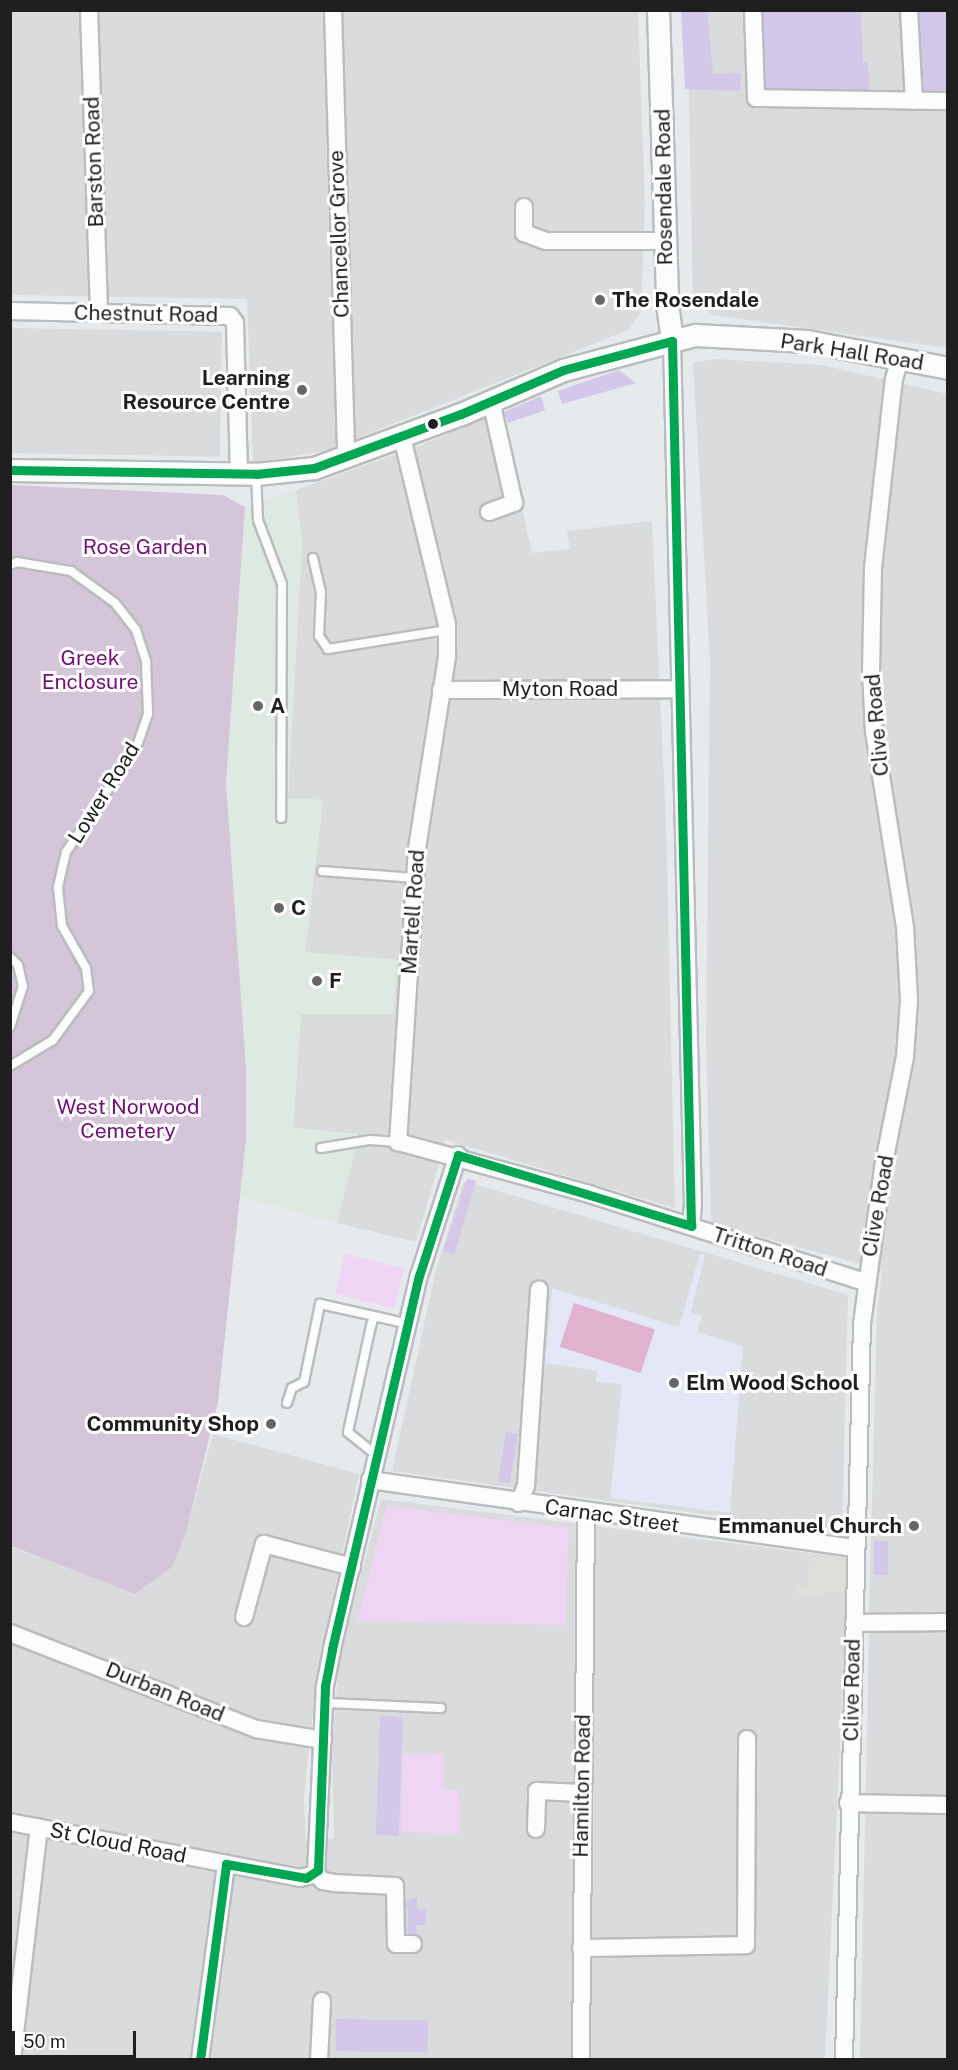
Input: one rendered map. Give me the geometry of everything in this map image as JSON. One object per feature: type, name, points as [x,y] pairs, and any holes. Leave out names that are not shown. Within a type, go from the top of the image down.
[{"type":"street","name":"Barston Road","points":[[89,10],[99,313]]},
{"type":"street","name":"Chancellor Grove","points":[[333,10],[346,457]]},
{"type":"street","name":"Rosendale Road","points":[[658,10],[665,241],[672,341],[693,1204],[691,1226]]},
{"type":"street","points":[[753,10],[756,98],[948,101]]},
{"type":"street","points":[[909,10],[914,101]]},
{"type":"street","points":[[524,207],[524,233],[546,242],[665,241]]},
{"type":"street","name":"Chestnut Road","points":[[10,311],[234,319],[248,473]]},
{"type":"street","name":"Park Hall Road","points":[[10,470],[248,473],[314,468],[402,437],[563,370],[695,336],[807,341],[948,368]]},
{"type":"street","name":"Clive Road","points":[[843,2060],[855,1548],[865,1282],[905,1057],[909,1009],[905,927],[874,731],[871,672],[873,568],[894,379],[900,358]]},
{"type":"street","points":[[489,512],[514,503],[491,401]]},
{"type":"street","name":"Martell Road","points":[[398,1142],[415,878],[447,630],[402,437]]},
{"type":"street","name":"Myton Road","points":[[441,690],[679,689]]},
{"type":"street","name":"Tritton Road","points":[[398,1142],[458,1155],[865,1282]]},
{"type":"street","points":[[413,1944],[396,1944],[395,1886],[334,1883],[323,1881],[316,1874],[323,1740],[332,1649],[370,1480],[410,1324],[419,1276],[458,1155]]},
{"type":"street","points":[[519,1503],[526,1486],[539,1289]]},
{"type":"street","name":"Carnac Street","points":[[370,1480],[519,1503],[855,1548]]},
{"type":"street","name":"Hamilton Road","points":[[580,2060],[586,1512]]},
{"type":"street","points":[[244,1617],[264,1544],[352,1567]]},
{"type":"street","points":[[854,1623],[948,1622]]},
{"type":"street","name":"Durban Road","points":[[10,1633],[256,1729],[323,1740]]},
{"type":"street","points":[[581,1947],[746,1945],[747,1739]]},
{"type":"street","points":[[536,1829],[537,1791],[582,1793]]},
{"type":"street","points":[[848,1803],[948,1805]]},
{"type":"street","name":"St Cloud Road","points":[[10,1822],[300,1878],[316,1874]]},
{"type":"street","points":[[12,2060],[39,1828]]},
{"type":"street","points":[[200,2060],[226,1864]]},
{"type":"street","points":[[320,2060],[322,2001]]},
{"type":"lane","points":[[248,473],[258,520],[282,584],[281,818]]},
{"type":"lane","points":[[313,558],[321,592],[319,636],[328,649],[447,630]]},
{"type":"lane","name":"Lower Road","points":[[10,564],[17,562],[71,571],[115,603],[136,630],[147,661],[148,714],[136,748],[66,852],[58,888],[62,926],[86,968],[89,991],[53,1040],[10,1066]]},
{"type":"lane","points":[[322,872],[415,878]]},
{"type":"lane","points":[[10,957],[18,965],[23,986],[10,1027]]},
{"type":"lane","points":[[321,1148],[370,1140],[398,1142]]},
{"type":"lane","points":[[287,1403],[292,1388],[304,1382],[320,1304],[410,1324]]},
{"type":"lane","points":[[374,1316],[348,1432],[376,1455]]},
{"type":"lane","points":[[326,1703],[441,1708]]},
{"type":"shaded area","points":[[11,11],[638,11],[645,203],[641,312],[628,330],[325,451],[253,463],[247,299],[11,295]]},
{"type":"shaded area","points":[[681,11],[707,11],[713,74],[741,73],[740,91],[685,89]]},
{"type":"shaded area","points":[[687,11],[947,11],[947,348],[713,315],[693,301]]},
{"type":"shaded area","points":[[753,11],[861,11],[863,62],[868,63],[870,100],[756,98]]},
{"type":"shaded area","points":[[909,11],[947,11],[947,101],[909,101]]},
{"type":"shaded area","points":[[11,328],[222,332],[220,457],[10,453]]},
{"type":"shaded area","points":[[714,359],[822,365],[947,394],[947,2059],[860,2059],[869,1634],[874,1623],[869,1610],[877,1315],[882,1270],[711,1223],[706,1042],[710,662],[693,363]]},
{"type":"shaded area","points":[[619,370],[636,383],[562,404],[558,391]]},
{"type":"shaded area","points":[[541,396],[545,410],[508,423],[504,412]]},
{"type":"shaded area","points":[[500,411],[532,553],[570,549],[567,531],[652,521],[666,821],[675,1208],[446,1140],[416,1242],[337,1223],[358,1134],[293,1128],[301,1014],[393,1014],[397,960],[305,953],[323,800],[288,799],[302,542],[296,490],[422,445]]},
{"type":"shaded area","points":[[296,490],[302,542],[288,798],[323,800],[305,952],[398,960],[393,1014],[301,1014],[293,1128],[359,1135],[337,1223],[240,1197],[246,1139],[246,1070],[226,783],[245,507]]},
{"type":"shaded area","points":[[467,1179],[476,1181],[454,1255],[443,1251]]},
{"type":"shaded area","points":[[464,1181],[848,1295],[842,1533],[392,1471],[436,1270]]},
{"type":"shaded area","name":"Elm Wood School","points":[[700,1253],[705,1255],[691,1312],[702,1316],[697,1332],[743,1346],[730,1513],[610,1498],[622,1384],[596,1382],[597,1371],[545,1363],[552,1288],[679,1327]]},
{"type":"shaded area","points":[[345,1254],[404,1269],[394,1309],[335,1294]]},
{"type":"shaded area","points":[[574,1303],[655,1329],[641,1373],[560,1347]]},
{"type":"shaded area","points":[[506,1432],[518,1434],[510,1483],[498,1481]]},
{"type":"shaded area","points":[[213,1434],[359,1474],[317,1672],[304,1798],[306,1841],[334,1839],[332,1750],[339,1659],[381,1499],[849,1558],[825,2059],[11,2059],[10,1547],[135,1593],[172,1567],[186,1533]]},
{"type":"shaded area","points":[[387,1506],[569,1528],[565,1625],[357,1621]]},
{"type":"shaded area","points":[[874,1541],[888,1541],[888,1575],[874,1575]]},
{"type":"shaded area","points":[[810,1556],[845,1560],[844,1592],[825,1592],[824,1598],[796,1597],[797,1586],[807,1587]]},
{"type":"shaded area","points":[[380,1716],[403,1717],[399,1836],[376,1835]]},
{"type":"shaded area","points":[[402,1753],[444,1754],[444,1789],[459,1791],[460,1834],[401,1832]]},
{"type":"shaded area","points":[[412,1898],[417,1898],[417,1909],[426,1910],[426,1925],[417,1925],[416,1936],[404,1932],[404,1927],[408,1927],[408,1908],[404,1905]]},
{"type":"shaded area","points":[[336,2019],[428,2021],[427,2053],[335,2051]]},
{"type":"green space","name":"West Norwood Cemetery","points":[[11,485],[223,495],[245,507],[226,783],[246,1069],[246,1139],[218,1402],[186,1533],[172,1567],[135,1594],[11,1546]]},
{"type":"transit line","points":[[672,341],[691,1226]]},
{"type":"transit line","points":[[10,470],[256,474],[314,468],[461,414],[563,370],[672,341]]},
{"type":"transit line","points":[[458,1155],[691,1226]]},
{"type":"transit line","points":[[226,1864],[306,1878],[318,1870],[325,1686],[332,1649],[419,1276],[458,1155]]},
{"type":"transit line","points":[[200,2060],[226,1864]]},
{"type":"place","name":"The Rosendale","points":[[600,300]]},
{"type":"place","name":"Learning Resource Centre","points":[[302,390]]},
{"type":"place","name":"A","points":[[258,706]]},
{"type":"place","name":"C","points":[[279,908]]},
{"type":"place","name":"F","points":[[317,981]]},
{"type":"place","name":"Elm Wood School","points":[[674,1383]]},
{"type":"place","name":"Community Shop","points":[[271,1424]]},
{"type":"place","name":"Emmanuel Church","points":[[914,1526]]},
{"type":"park label","name":"Rose Garden","points":[[145,547]]},
{"type":"park label","name":"Greek Enclosure","points":[[90,670]]}]
